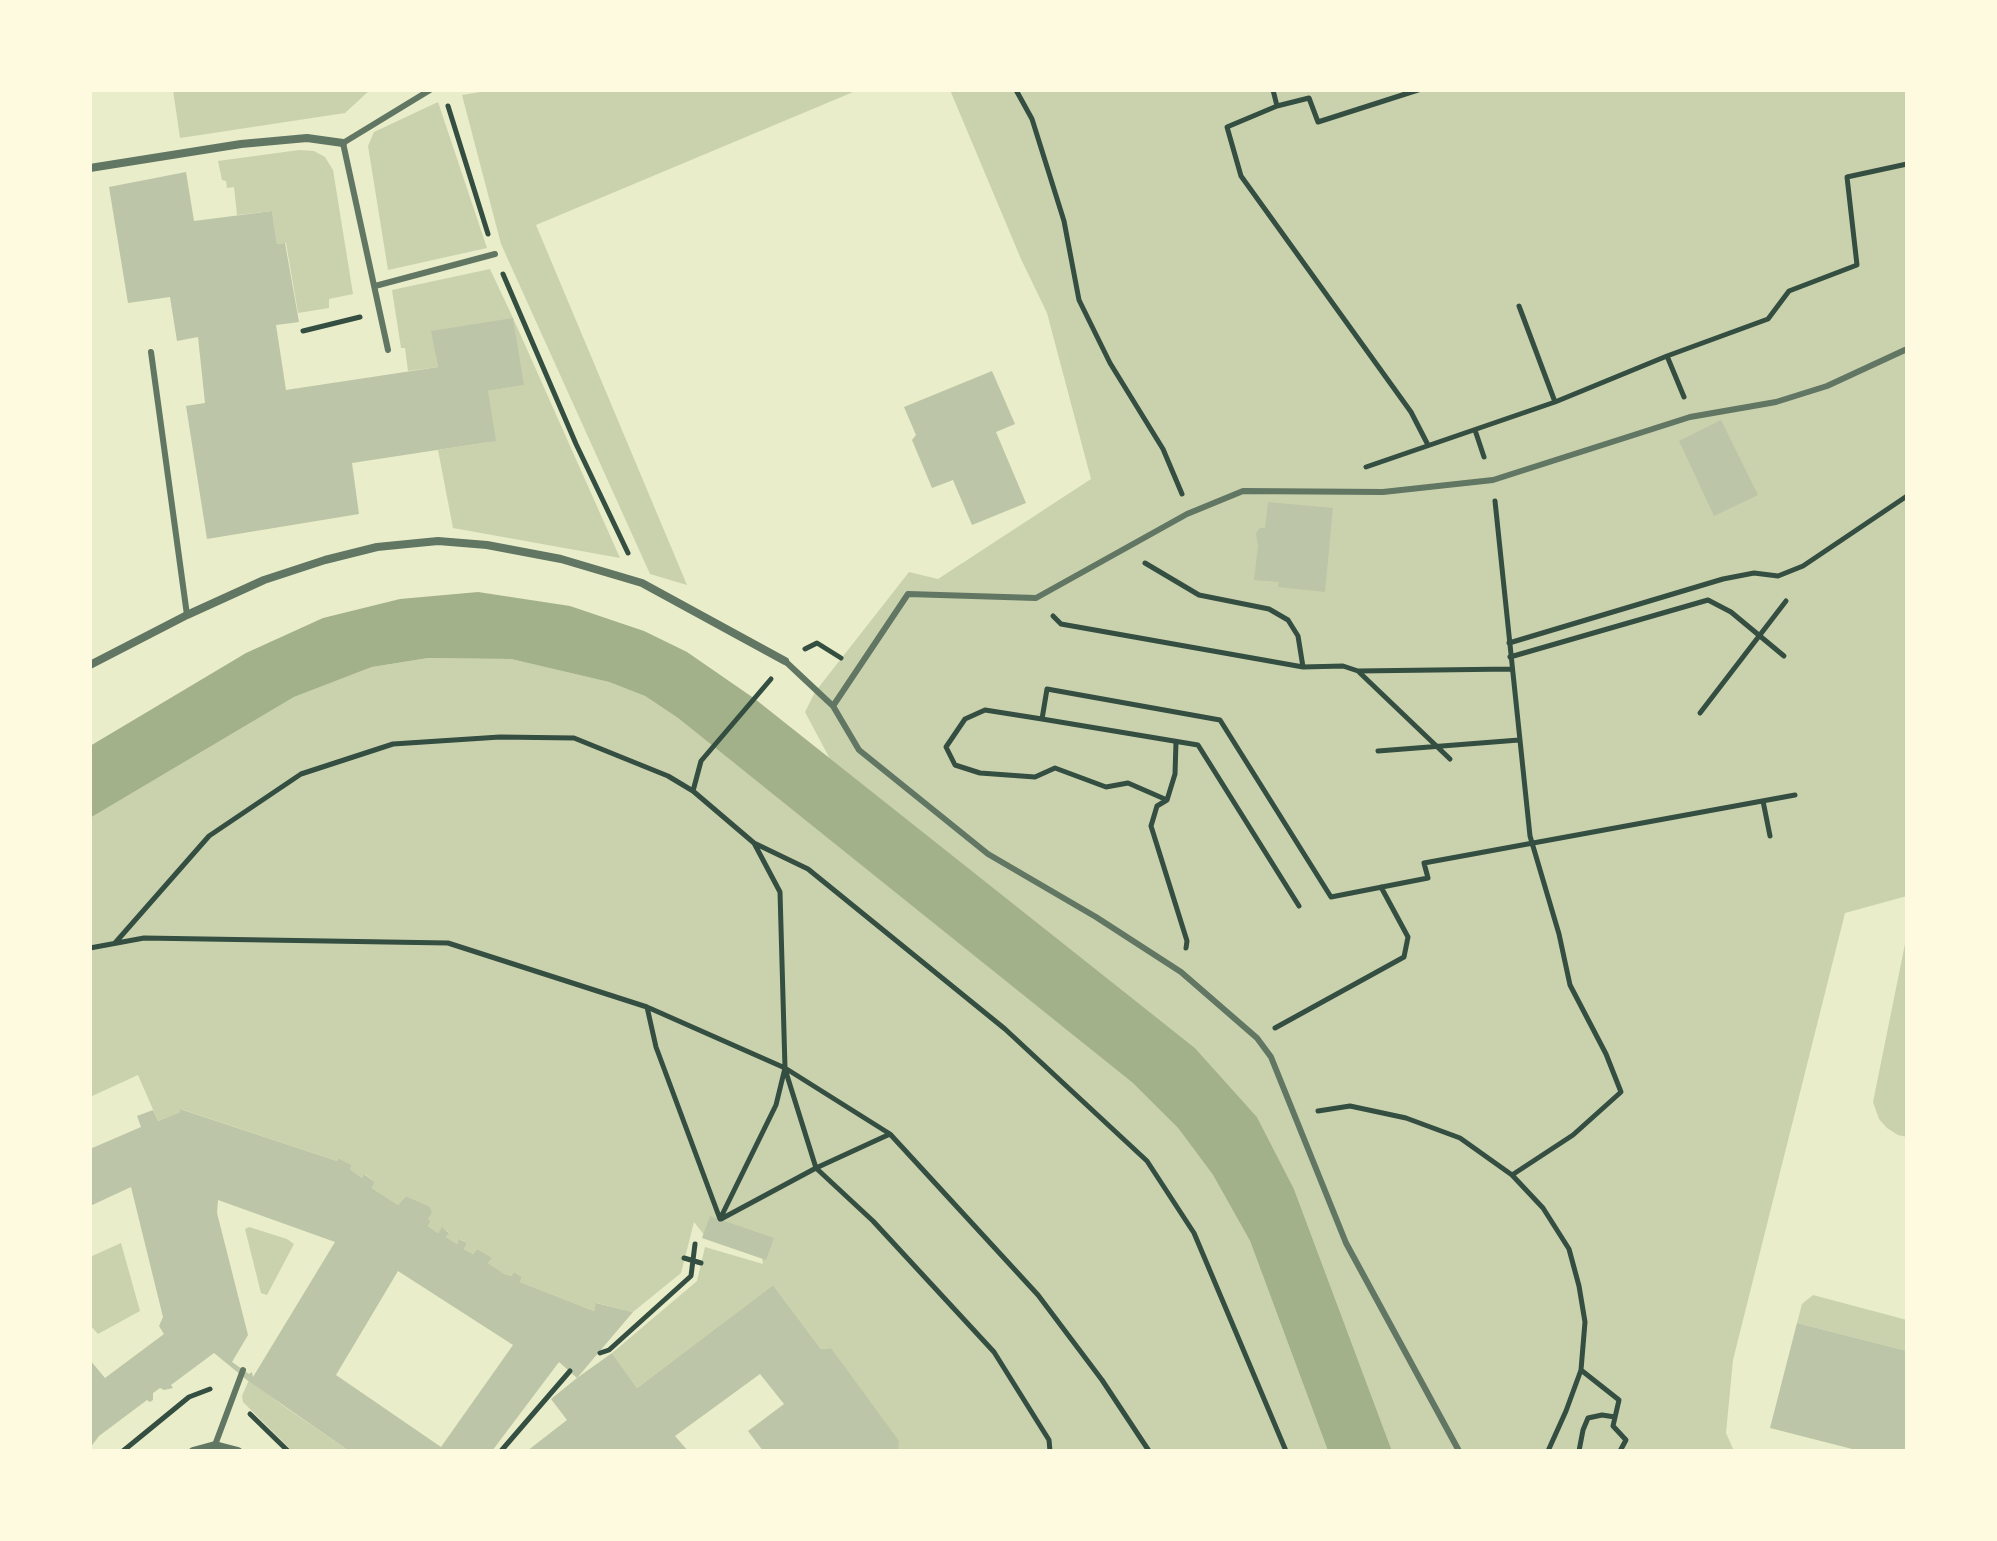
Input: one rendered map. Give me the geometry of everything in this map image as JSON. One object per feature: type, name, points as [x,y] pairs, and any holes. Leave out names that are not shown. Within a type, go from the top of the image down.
[{"type":"street","points":[[90,168],[241,144],[307,138],[343,143]]},
{"type":"street","points":[[90,665],[264,580],[377,547],[438,541],[487,545],[561,559],[642,583],[785,661]]},
{"type":"street","points":[[193,1451],[215,1445],[238,1451]]},
{"type":"lane","points":[[388,350],[343,143],[430,90]]},
{"type":"lane","points":[[375,286],[495,254]]},
{"type":"lane","points":[[833,706],[908,594],[1036,598],[1187,514],[1243,491],[1383,492],[1493,480],[1690,417],[1776,402],[1827,386],[1907,349]]},
{"type":"lane","points":[[151,352],[187,615]]},
{"type":"lane","points":[[785,661],[833,706],[859,750],[988,854],[1096,917],[1181,972],[1257,1038],[1271,1057],[1346,1243],[1459,1451]]},
{"type":"lane","points":[[215,1445],[243,1370]]},
{"type":"path","points":[[1016,90],[1032,119],[1064,221],[1079,300],[1110,363],[1163,449],[1181,489],[1187,514]]},
{"type":"path","points":[[1273,90],[1277,106]]},
{"type":"path","points":[[1418,90],[1318,122],[1309,98],[1277,106],[1227,127],[1241,176],[1411,412],[1428,445],[1555,402],[1768,319],[1789,291],[1857,265],[1847,177],[1907,164]]},
{"type":"path","points":[[448,105],[495,254],[576,444],[642,583]]},
{"type":"path","points":[[1519,306],[1555,402]]},
{"type":"path","points":[[303,331],[380,311]]},
{"type":"path","points":[[1667,356],[1677,380]]},
{"type":"path","points":[[1475,430],[1493,480],[1532,843],[1559,934],[1570,985],[1606,1054],[1621,1092],[1573,1135],[1512,1175]]},
{"type":"path","points":[[1509,643],[1723,579],[1754,573],[1778,576],[1803,566],[1907,496]]},
{"type":"path","points":[[1123,550],[1199,595],[1269,609],[1288,620],[1298,636],[1303,667]]},
{"type":"path","points":[[1036,598],[1061,624],[1303,667],[1343,666],[1358,671],[1512,669]]},
{"type":"path","points":[[1510,657],[1708,600],[1731,612],[1784,656]]},
{"type":"path","points":[[1700,713],[1786,601]]},
{"type":"path","points":[[785,661],[817,643],[858,669]]},
{"type":"path","points":[[1358,671],[1450,759]]},
{"type":"path","points":[[693,791],[701,761],[764,687]]},
{"type":"path","points":[[1042,719],[1047,689],[1220,720],[1331,897],[1428,878],[1424,863],[1795,795]]},
{"type":"path","points":[[1167,800],[1128,783],[1106,787],[1055,768],[1035,777],[980,773],[955,765],[946,747],[965,719],[985,710],[1198,745],[1299,906]]},
{"type":"path","points":[[115,943],[209,836],[301,774],[393,744],[500,737],[574,738],[668,776],[693,791],[754,843],[808,869],[1005,1029],[1147,1161],[1194,1233],[1286,1451]]},
{"type":"path","points":[[1378,751],[1519,740]]},
{"type":"path","points":[[1176,742],[1175,774],[1167,800],[1157,806],[1151,826],[1187,941],[1181,972]]},
{"type":"path","points":[[1763,801],[1770,836]]},
{"type":"path","points":[[720,1219],[776,1105],[785,1068],[780,892],[754,843]]},
{"type":"path","points":[[1257,1038],[1404,957],[1408,937],[1381,887]]},
{"type":"path","points":[[90,948],[144,938],[448,943],[647,1007],[785,1068],[890,1134],[1038,1295],[1102,1380],[1149,1451]]},
{"type":"path","points":[[647,1007],[656,1047],[720,1219]]},
{"type":"path","points":[[785,1068],[816,1168],[873,1221],[994,1352],[1049,1440],[1050,1451]]},
{"type":"path","points":[[1294,1115],[1350,1106],[1406,1118],[1460,1138],[1512,1175],[1543,1208],[1569,1249],[1585,1322],[1581,1370],[1548,1451]]},
{"type":"path","points":[[720,1219],[816,1168],[890,1134]]},
{"type":"path","points":[[600,1353],[609,1350],[691,1276],[695,1244]]},
{"type":"path","points":[[684,1258],[701,1263]]},
{"type":"path","points":[[1581,1370],[1619,1400],[1613,1426],[1626,1440],[1620,1451]]},
{"type":"path","points":[[501,1451],[570,1371]]},
{"type":"path","points":[[1579,1451],[1588,1418],[1602,1415],[1615,1417]]},
{"type":"shaded area","points":[[173,90],[370,90],[345,113],[180,138]]},
{"type":"shaded area","points":[[492,90],[858,90],[536,225],[687,585],[650,574],[501,244],[462,95]]},
{"type":"shaded area","points":[[950,90],[1907,90],[1907,896],[1845,913],[1733,1360],[1726,1433],[1734,1451],[1392,1451],[1294,1189],[1257,1117],[1195,1048],[830,759],[805,712],[815,692],[909,572],[938,579],[1091,479],[1047,313]]},
{"type":"shaded area","points":[[438,102],[487,248],[388,270],[368,146],[374,132]]},
{"type":"shaded area","points":[[299,150],[314,151],[325,157],[333,170],[353,294],[329,299],[329,308],[298,313],[286,243],[277,244],[272,211],[237,215],[234,187],[227,188],[226,181],[222,180],[218,161]]},
{"type":"shaded area","points":[[490,269],[513,318],[620,558],[453,528],[438,450],[489,442],[488,391],[523,385],[513,319],[432,332],[438,367],[408,371],[405,348],[401,348],[392,290]]},
{"type":"shaded area","points":[[478,592],[570,606],[644,631],[687,652],[755,699],[1195,1048],[1257,1117],[1294,1189],[1392,1451],[1328,1451],[1250,1241],[1213,1175],[1178,1128],[1133,1083],[678,718],[645,696],[609,682],[511,659],[428,658],[372,667],[294,697],[90,818],[90,746],[246,653],[323,618],[400,599]]},
{"type":"shaded area","points":[[428,658],[511,659],[609,682],[645,696],[678,718],[1133,1082],[1178,1128],[1213,1175],[1250,1241],[1328,1451],[898,1451],[831,1348],[821,1349],[773,1285],[637,1388],[612,1353],[697,1281],[705,1247],[763,1264],[761,1253],[705,1236],[694,1222],[681,1273],[633,1312],[597,1303],[594,1311],[520,1282],[522,1277],[514,1272],[511,1276],[503,1274],[488,1263],[491,1259],[477,1249],[473,1254],[464,1249],[467,1243],[460,1239],[457,1244],[446,1237],[449,1232],[442,1228],[438,1233],[428,1226],[431,1221],[428,1219],[429,1206],[406,1196],[398,1205],[372,1188],[375,1182],[365,1174],[362,1178],[350,1169],[352,1165],[338,1158],[337,1161],[181,1109],[158,1121],[138,1075],[90,1097],[90,818],[294,697],[372,667]]},
{"type":"shaded area","points":[[1907,934],[1907,1137],[1887,1128],[1879,1119],[1873,1102]]},
{"type":"shaded area","points":[[249,1227],[294,1244],[267,1295],[261,1293],[245,1229]]},
{"type":"shaded area","points":[[121,1243],[140,1311],[98,1334],[90,1325],[90,1257]]},
{"type":"shaded area","points":[[1813,1295],[1907,1320],[1907,1351],[1797,1323],[1802,1304]]},
{"type":"shaded area","points":[[249,1380],[349,1451],[292,1451],[243,1402],[242,1396]]},
{"type":"building","points":[[186,172],[194,221],[272,211],[277,244],[285,243],[299,322],[276,325],[286,390],[438,367],[431,331],[513,318],[524,385],[488,391],[496,441],[352,463],[359,514],[207,539],[186,406],[205,403],[198,337],[177,341],[170,297],[128,303],[109,187]]},
{"type":"building","points":[[992,371],[1015,424],[996,432],[1026,503],[972,525],[953,480],[932,488],[912,440],[916,435],[904,407]]},
{"type":"building","points":[[1721,420],[1758,495],[1714,516],[1679,441]]},
{"type":"building","points":[[1268,502],[1333,508],[1325,592],[1278,587],[1279,582],[1254,580],[1258,546],[1256,533],[1260,528],[1265,528]]},
{"type":"building","points":[[180,1109],[337,1161],[338,1158],[352,1165],[350,1169],[362,1178],[364,1174],[375,1182],[372,1188],[398,1205],[406,1196],[429,1206],[432,1212],[428,1226],[438,1233],[442,1227],[449,1233],[446,1237],[457,1244],[459,1239],[467,1243],[464,1249],[473,1254],[477,1249],[492,1258],[488,1263],[504,1274],[511,1276],[514,1272],[522,1277],[520,1282],[594,1311],[596,1303],[633,1312],[577,1378],[559,1362],[492,1451],[349,1451],[247,1380],[214,1353],[171,1385],[173,1388],[160,1388],[153,1393],[153,1400],[147,1400],[99,1436],[90,1448],[90,1360],[105,1378],[164,1334],[159,1326],[163,1317],[131,1187],[90,1206],[90,1149],[141,1127],[137,1116],[153,1110],[158,1121],[180,1112]],"holes":[[[218,1200],[335,1242],[253,1377],[252,1372],[249,1374],[232,1362],[248,1335],[217,1213]],[[398,1271],[513,1345],[441,1447],[336,1375]]]},
{"type":"building","points":[[710,1216],[774,1238],[766,1260],[702,1238]]},
{"type":"building","points":[[773,1285],[821,1349],[831,1348],[899,1441],[898,1451],[763,1451],[748,1431],[784,1404],[760,1374],[675,1436],[688,1451],[527,1451],[567,1420],[551,1399],[612,1353],[637,1388]]},
{"type":"building","points":[[1797,1323],[1907,1351],[1907,1451],[1860,1451],[1770,1428]]}]
